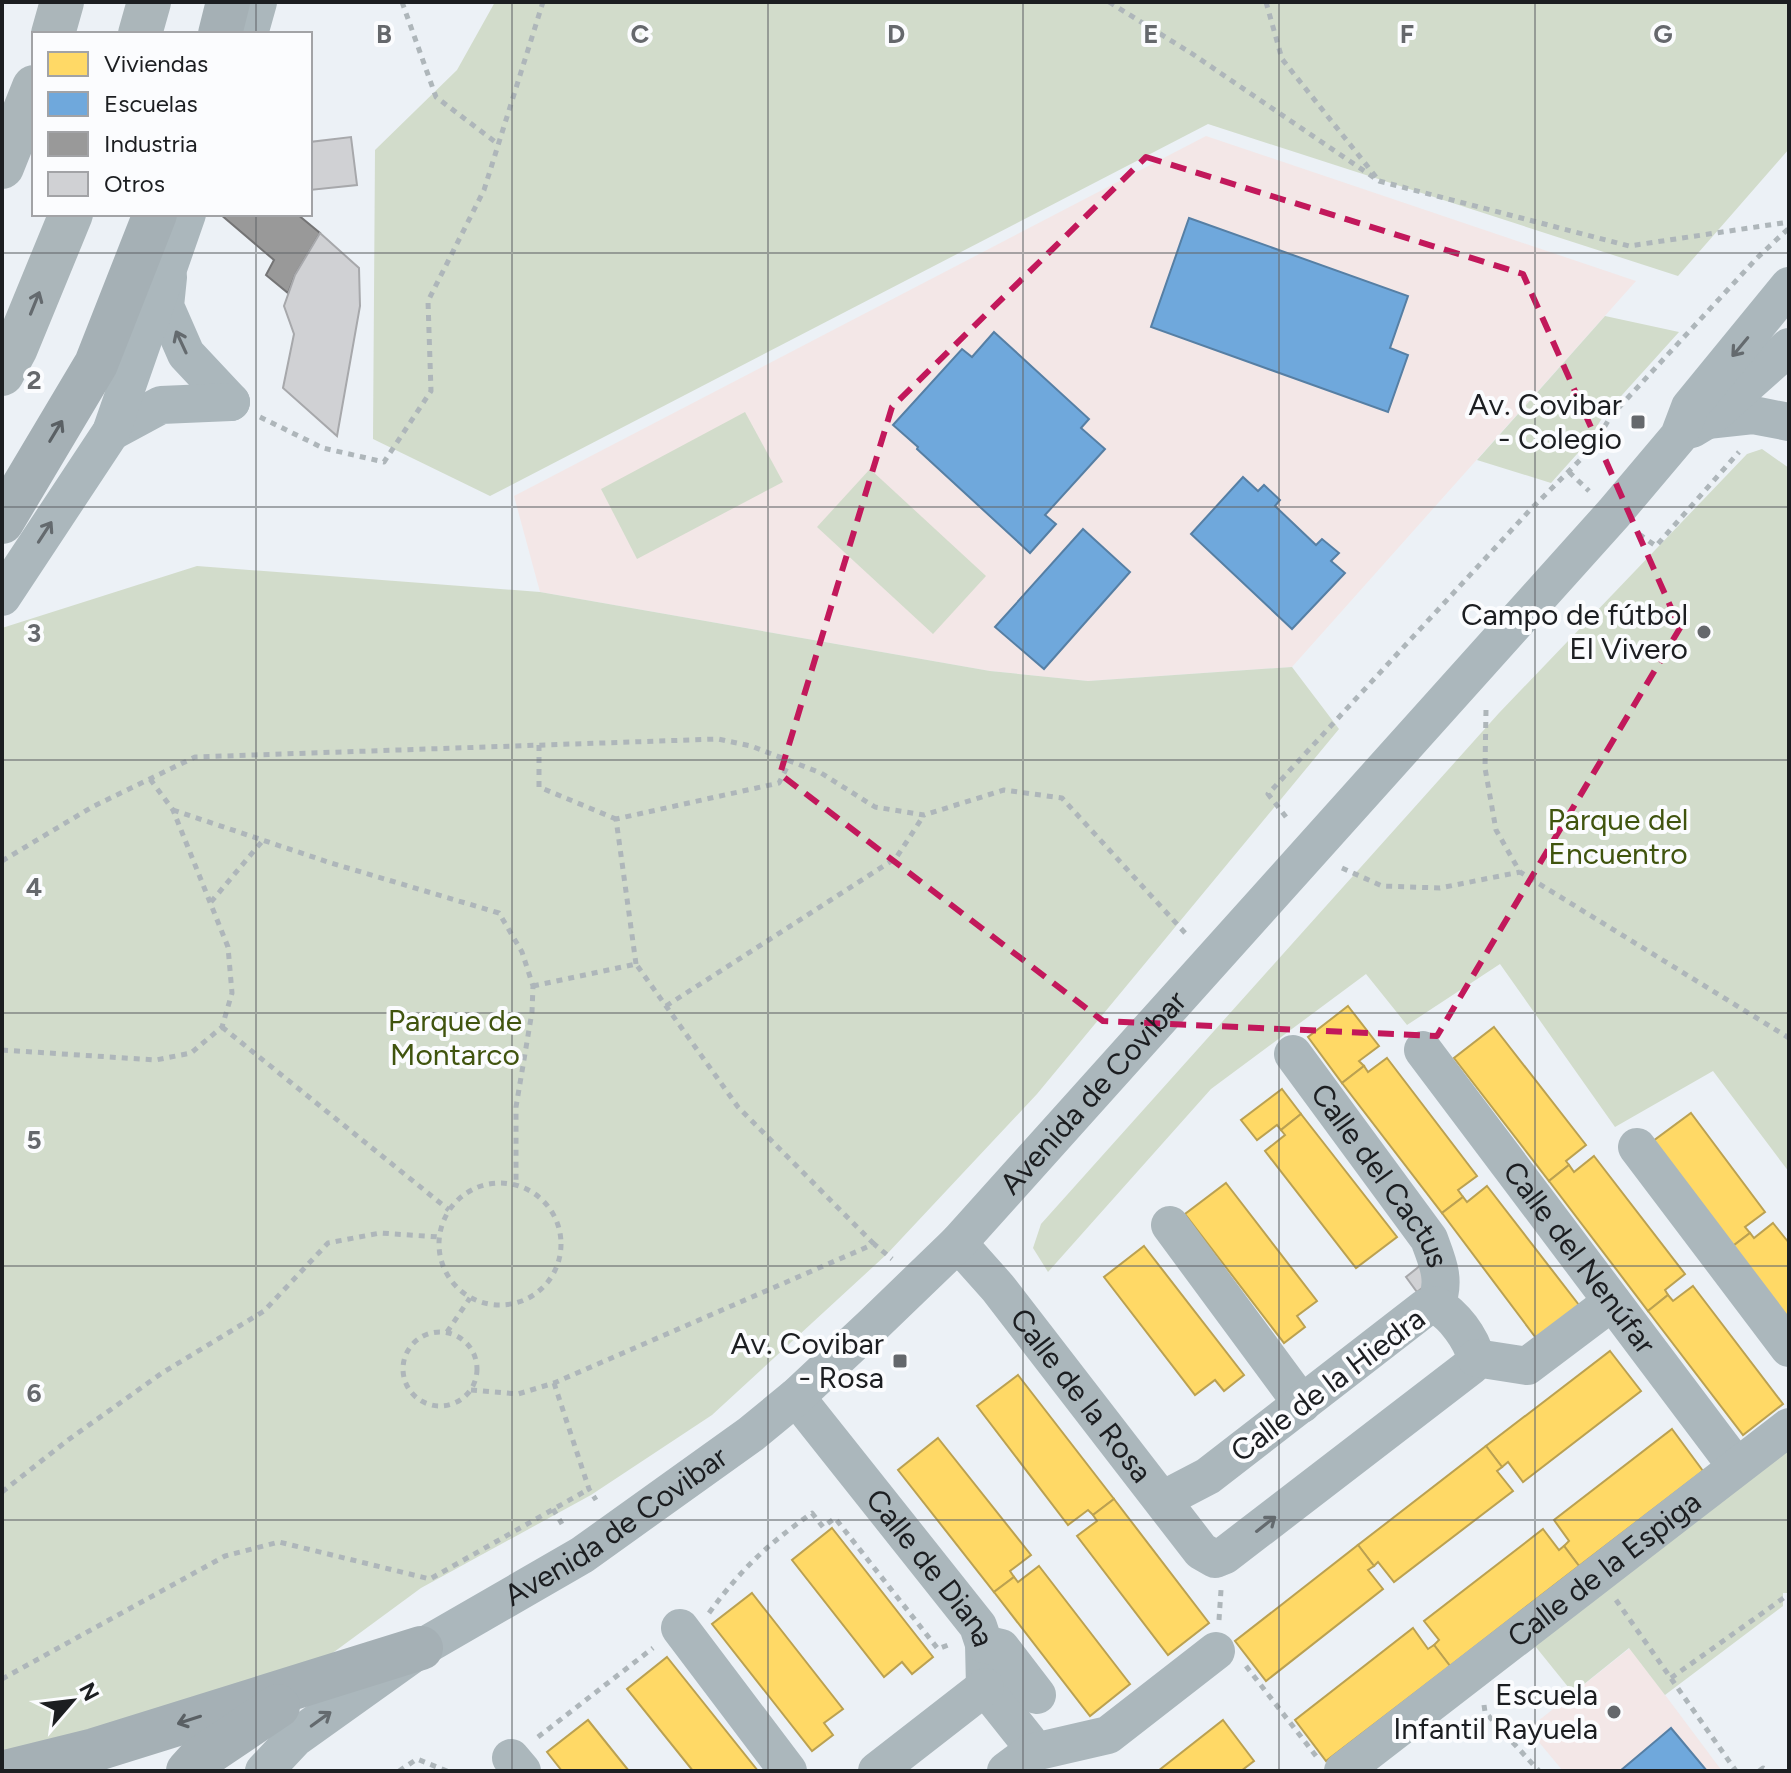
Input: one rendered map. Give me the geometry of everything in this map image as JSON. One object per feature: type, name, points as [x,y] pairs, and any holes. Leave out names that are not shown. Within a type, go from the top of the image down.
[{"type":"highway","points":[[54,32],[62,2]]},
{"type":"highway","points":[[141,32],[149,2]]},
{"type":"highway","points":[[2,167],[32,92]]},
{"type":"highway","points":[[2,374],[16,348],[70,216]]},
{"type":"main road","points":[[220,32],[228,2]]},
{"type":"main road","points":[[2,522],[96,364],[154,216]]},
{"type":"main road","name":"Avenida de Covibar","points":[[9,1771],[94,1750],[421,1648]]},
{"type":"main road","points":[[188,1771],[198,1760],[316,1680]]},
{"type":"street","points":[[250,32],[258,2]]},
{"type":"street","points":[[2,597],[111,432],[186,216]]},
{"type":"street","points":[[170,258],[165,306],[186,354],[231,402]]},
{"type":"street","name":"Avenida de Covibar","points":[[1693,428],[1690,407],[1789,286]]},
{"type":"street","name":"Avenida de Covibar","points":[[264,1771],[295,1738],[421,1648],[582,1555],[751,1434],[796,1397],[958,1243],[1693,428],[1789,347]]},
{"type":"street","points":[[111,432],[161,405],[231,402]]},
{"type":"street","points":[[1693,428],[1753,415],[1789,422]]},
{"type":"street","name":"Calle del Nenúfar","points":[[1423,1050],[1736,1466]]},
{"type":"street","name":"Calle del Cactus","points":[[1293,1054],[1429,1239],[1442,1272],[1442,1290],[1436,1305]]},
{"type":"street","points":[[1637,1147],[1789,1348]]},
{"type":"street","points":[[1170,1225],[1302,1404]]},
{"type":"street","name":"Calle de la Rosa","points":[[958,1243],[998,1288],[1201,1551],[1215,1559],[1225,1555],[1471,1366],[1476,1358]]},
{"type":"street","points":[[1476,1358],[1527,1366],[1612,1302]]},
{"type":"street","name":"Calle de la Hiedra","points":[[1162,1500],[1208,1476],[1425,1308],[1436,1305],[1446,1311],[1473,1345],[1476,1358]]},
{"type":"street","name":"Calle de Diana","points":[[796,1397],[978,1626],[966,1645],[985,1687],[1028,1741],[1018,1762]]},
{"type":"street","name":"Calle de la Espiga","points":[[1331,1765],[1482,1665],[1789,1427]]},
{"type":"street","points":[[680,1628],[788,1771]]},
{"type":"street","points":[[966,1645],[1001,1648],[1037,1695]]},
{"type":"street","points":[[1018,1762],[1108,1735],[1216,1651]]},
{"type":"street","points":[[877,1771],[985,1687]]},
{"type":"path","points":[[402,2],[436,97],[498,144]]},
{"type":"path","points":[[231,402],[323,448],[384,462],[431,391],[428,301],[484,190],[543,2]]},
{"type":"path","points":[[1109,2],[1191,53],[1379,181],[1629,246],[1789,225]]},
{"type":"path","points":[[1266,2],[1282,59],[1379,181]]},
{"type":"path","points":[[1286,817],[1268,794],[1530,510],[1591,449],[1620,405],[1789,225]]},
{"type":"path","points":[[1643,537],[1656,546],[1745,445]]},
{"type":"path","points":[[1486,710],[1485,768],[1496,830],[1520,872],[1789,1038]]},
{"type":"path","points":[[2,861],[92,807],[195,757],[718,739],[751,746],[821,773],[875,807],[924,815],[1004,790],[1062,798],[1186,934]]},
{"type":"path","points":[[539,745],[539,787],[616,819],[779,783],[790,761]]},
{"type":"path","points":[[2,1050],[156,1060],[191,1053],[222,1027],[232,993],[228,947],[173,810],[150,779]]},
{"type":"path","points":[[173,810],[331,863],[499,913],[522,952],[533,986],[532,1012],[516,1107],[516,1185]]},
{"type":"path","points":[[666,1006],[896,858],[924,815]]},
{"type":"path","points":[[616,819],[636,964],[738,1107],[892,1259]]},
{"type":"path","points":[[211,902],[264,839]]},
{"type":"path","points":[[1342,868],[1382,886],[1440,888],[1520,872]]},
{"type":"path","points":[[533,986],[636,964]]},
{"type":"path","points":[[222,1027],[449,1210]]},
{"type":"path","points":[[494,1183],[516,1185],[530,1191],[548,1207],[558,1226],[561,1249],[556,1270],[537,1293],[519,1303],[497,1306],[470,1298],[455,1287],[443,1269],[439,1237],[449,1210],[459,1198],[477,1187],[494,1183]]},
{"type":"path","points":[[2,1492],[162,1373],[264,1311],[328,1243],[380,1233],[439,1237]]},
{"type":"path","points":[[471,1390],[518,1394],[554,1383],[874,1244]]},
{"type":"path","points":[[447,1332],[470,1298]]},
{"type":"path","points":[[435,1332],[447,1332],[458,1336],[474,1354],[477,1366],[471,1390],[462,1399],[438,1406],[415,1396],[408,1386],[403,1363],[414,1342],[435,1332]]},
{"type":"path","points":[[554,1383],[589,1489],[596,1500]]},
{"type":"path","points":[[2,1679],[225,1556],[279,1542],[430,1579],[589,1489]]},
{"type":"path","points":[[553,1509],[562,1524]]},
{"type":"path","points":[[516,1764],[680,1628],[708,1615],[737,1575],[776,1539],[812,1513],[823,1527],[835,1518],[938,1649],[966,1645]]},
{"type":"path","points":[[1598,1573],[1736,1771]]},
{"type":"path","points":[[1671,1678],[1789,1597]]},
{"type":"path","points":[[1216,1651],[1232,1649],[1331,1765]]},
{"type":"path","points":[[1482,1665],[1485,1712],[1539,1771]]},
{"type":"path","points":[[399,1771],[417,1759],[447,1771]]},
{"type":"path","points":[[1759,1771],[1763,1768],[1768,1771]]},
{"type":"highlighted area","points":[[1146,157],[1523,274],[1680,628],[1437,1036],[1103,1021],[780,774],[892,407]]},
{"type":"shaded area","points":[[1206,136],[1636,281],[1292,667],[1088,681],[990,671],[540,592],[514,496]]},
{"type":"shaded area","name":"Escuela Infantil Rayuela","points":[[1630,1648],[1722,1771],[1563,1771],[1528,1729]]},
{"type":"green space","points":[[495,2],[1789,2],[1789,149],[1678,276],[1208,124],[490,496],[373,439],[375,150],[457,70]]},
{"type":"green space","points":[[1605,316],[1679,332],[1604,415],[1586,444],[1551,483],[1477,460]]},
{"type":"green space","points":[[745,412],[783,482],[637,559],[601,489]]},
{"type":"green space","name":"Parque del Encuentro","points":[[1762,449],[1789,468],[1789,1172],[1713,1071],[1615,1127],[1500,964],[1407,1025],[1366,974],[1211,1089],[1048,1272],[1033,1248],[1041,1224],[1499,713],[1747,454]]},
{"type":"green space","points":[[870,469],[986,576],[933,634],[817,527]]},
{"type":"green space","name":"Parque de Montarco","points":[[197,566],[540,592],[990,671],[1088,681],[1292,667],[1339,729],[1037,1094],[887,1254],[712,1415],[591,1495],[421,1588],[319,1663],[88,1733],[2,1753],[2,628]]},
{"type":"green space","points":[[1789,1438],[1789,1593],[1783,1593],[1783,1606],[1665,1695],[1629,1648],[1573,1693],[1531,1641]]},
{"type":"building: Viviendas","points":[[1348,1006],[1379,1046],[1359,1061],[1364,1066],[1342,1083],[1308,1037]]},
{"type":"building: Viviendas","points":[[1494,1027],[1586,1145],[1566,1161],[1569,1165],[1549,1181],[1454,1058]]},
{"type":"building: Viviendas","points":[[1387,1058],[1477,1176],[1458,1190],[1463,1197],[1442,1213],[1342,1083],[1364,1066],[1368,1072]]},
{"type":"building: Viviendas","points":[[1282,1089],[1301,1114],[1281,1130],[1277,1125],[1257,1140],[1241,1120]]},
{"type":"building: Viviendas","points":[[1691,1113],[1765,1212],[1745,1227],[1750,1233],[1729,1249],[1649,1144]]},
{"type":"building: Viviendas","points":[[1301,1114],[1397,1237],[1356,1268],[1265,1151],[1285,1135],[1281,1130]]},
{"type":"building: Viviendas","points":[[1594,1156],[1685,1274],[1665,1290],[1668,1295],[1648,1311],[1549,1181],[1569,1165],[1574,1172]]},
{"type":"building: Viviendas","points":[[1226,1183],[1317,1301],[1297,1316],[1305,1327],[1284,1343],[1185,1214]]},
{"type":"building: Viviendas","points":[[1487,1186],[1579,1305],[1536,1338],[1442,1213],[1463,1197],[1467,1202]]},
{"type":"building: Viviendas","points":[[1773,1223],[1789,1243],[1789,1327],[1729,1249],[1750,1233],[1754,1238]]},
{"type":"building: Viviendas","points":[[1144,1246],[1244,1375],[1224,1391],[1215,1380],[1195,1395],[1104,1277]]},
{"type":"building: Viviendas","points":[[1693,1286],[1783,1404],[1743,1435],[1648,1311],[1668,1295],[1673,1301]]},
{"type":"building: Viviendas","points":[[1610,1351],[1641,1391],[1523,1482],[1508,1462],[1502,1467],[1486,1446]]},
{"type":"building: Viviendas","points":[[1018,1375],[1114,1499],[1093,1515],[1088,1510],[1068,1525],[977,1406]]},
{"type":"building: Viviendas","points":[[1672,1429],[1703,1471],[1579,1566],[1564,1546],[1569,1541],[1554,1520]]},
{"type":"building: Viviendas","points":[[938,1438],[1031,1555],[1010,1571],[1014,1577],[994,1592],[898,1470]]},
{"type":"building: Viviendas","points":[[1486,1446],[1502,1467],[1497,1471],[1513,1491],[1394,1582],[1378,1562],[1374,1566],[1358,1545]]},
{"type":"building: Viviendas","points":[[1114,1499],[1209,1623],[1168,1655],[1077,1536],[1097,1521],[1093,1515]]},
{"type":"building: Viviendas","points":[[832,1528],[933,1657],[912,1674],[902,1662],[884,1677],[792,1560]]},
{"type":"building: Viviendas","points":[[1543,1529],[1559,1550],[1564,1546],[1579,1566],[1450,1666],[1434,1645],[1439,1640],[1424,1621]]},
{"type":"building: Viviendas","points":[[1358,1545],[1374,1566],[1368,1570],[1383,1589],[1266,1681],[1235,1641]]},
{"type":"building: Viviendas","points":[[1039,1566],[1130,1684],[1090,1716],[994,1592],[1014,1577],[1018,1582]]},
{"type":"building: Viviendas","points":[[752,1593],[843,1709],[824,1723],[833,1735],[812,1751],[712,1624]]},
{"type":"building: Viviendas","points":[[1413,1628],[1428,1649],[1434,1645],[1450,1666],[1326,1761],[1295,1720]]},
{"type":"building: Viviendas","points":[[667,1657],[758,1771],[693,1771],[627,1689]]},
{"type":"building: Viviendas","points":[[588,1720],[629,1771],[562,1771],[547,1752]]},
{"type":"building: Viviendas","points":[[1223,1720],[1254,1761],[1241,1771],[1158,1771]]},
{"type":"building: Escuelas","points":[[1189,218],[1408,296],[1390,348],[1408,355],[1388,412],[1151,327]]},
{"type":"building: Escuelas","points":[[994,332],[1089,419],[1081,428],[1105,449],[1045,515],[1056,524],[1030,553],[893,425],[962,349],[972,357]]},
{"type":"building: Escuelas","points":[[1243,477],[1258,491],[1264,485],[1280,500],[1275,506],[1316,545],[1322,539],[1339,553],[1331,561],[1345,573],[1292,629],[1191,534]]},
{"type":"building: Escuelas","points":[[1083,529],[1130,572],[1044,669],[995,627]]},
{"type":"building: Escuelas","points":[[1671,1728],[1707,1771],[1620,1771],[1658,1739]]},
{"type":"building: Industria","points":[[222,216],[299,216],[320,233],[288,293],[266,275],[274,260]]},
{"type":"building: Otros","points":[[351,137],[357,185],[312,190],[312,142]]},
{"type":"building: Otros","points":[[320,233],[359,268],[360,306],[337,436],[283,388],[294,334],[284,306],[295,275]]},
{"type":"building: Otros","points":[[1421,1265],[1432,1280],[1417,1292],[1406,1277]]},
{"type":"place","name":"Av. Covibar - Colegio","points":[[1638,422]]},
{"type":"place","name":"Campo de fútbol El Vivero","points":[[1704,632]]},
{"type":"place","name":"Av. Covibar - Rosa","points":[[900,1361]]},
{"type":"place","name":"Escuela Infantil Rayuela","points":[[1614,1712]]}]
